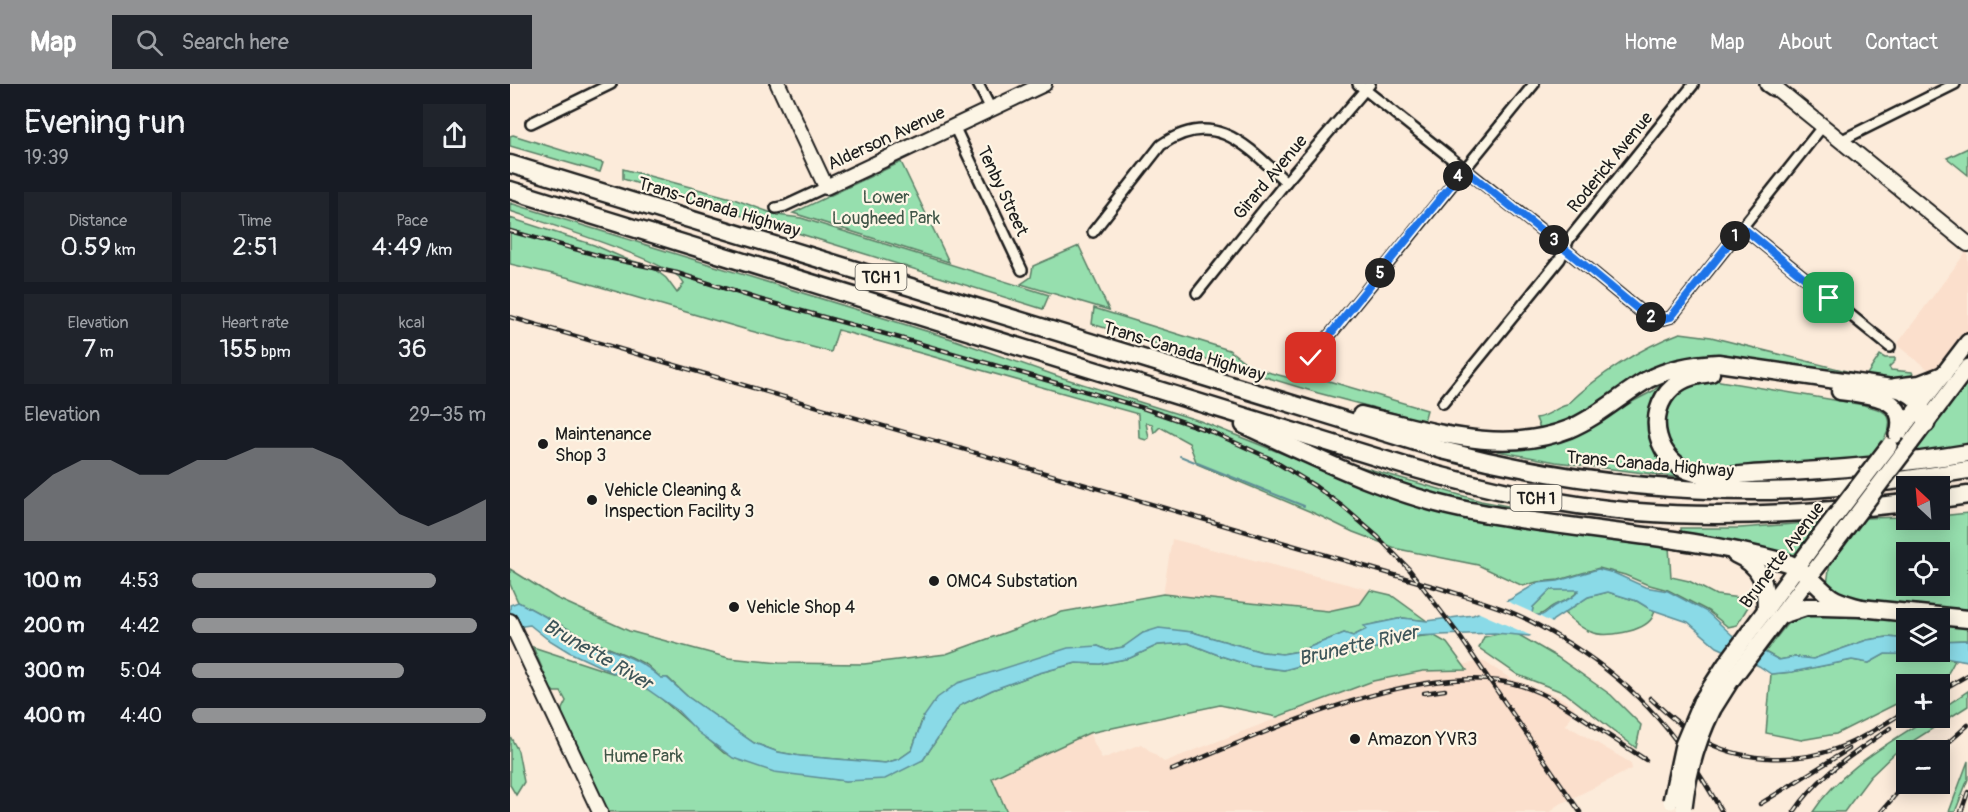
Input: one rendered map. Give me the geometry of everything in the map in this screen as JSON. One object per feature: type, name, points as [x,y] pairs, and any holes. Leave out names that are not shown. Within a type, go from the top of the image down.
[{"type":"highway","name":"Trans-Canada Highway","points":[[510,164],[1442,450],[1485,461],[1566,477],[1614,483],[1758,491],[1848,486],[1968,470]]},
{"type":"highway","name":"TCH 1","points":[[510,190],[1446,478],[1494,490],[1559,502],[1638,512],[1717,515],[1818,511],[1896,504]]},
{"type":"highway","points":[[1252,392],[1470,439],[1510,442],[1548,436],[1569,429],[1647,380],[1668,370],[1692,365],[1732,364],[1890,387],[1914,396],[1920,405],[1926,424]]},
{"type":"highway","points":[[1899,441],[1900,420],[1897,409],[1884,399],[1711,373],[1694,375],[1673,387],[1660,404],[1656,424],[1660,442],[1676,464],[1696,473],[1717,476],[1821,471],[1918,461],[1968,453]]},
{"type":"highway","points":[[1890,387],[1917,385],[1933,381],[1943,375]]},
{"type":"highway","points":[[1178,395],[1320,460],[1421,499],[1460,509],[1636,534],[1777,560],[1804,573],[1832,597],[1861,608]]},
{"type":"highway","points":[[1950,498],[1968,495]]},
{"type":"highway","points":[[1724,549],[1747,560],[1760,573],[1774,612],[1806,608],[1861,608],[1968,619]]},
{"type":"main road","points":[[778,84],[826,187]]},
{"type":"main road","name":"Alderson Avenue","points":[[826,187],[1044,84]]},
{"type":"main road","points":[[1771,85],[1968,244]]},
{"type":"main road","name":"Brunette Avenue","points":[[1677,808],[1683,745],[1752,627],[1774,612],[1804,573],[1842,534],[1920,405],[1968,342]]},
{"type":"main road","name":"Brunette Avenue","points":[[1804,573],[1820,536],[1899,441],[1926,424],[1968,367]]},
{"type":"main road","name":"Brunette Avenue","points":[[1723,679],[1767,635],[1774,612]]},
{"type":"main road","points":[[512,625],[600,812]]},
{"type":"street","points":[[531,123],[611,84]]},
{"type":"street","points":[[978,84],[991,109]]},
{"type":"street","points":[[1303,368],[1534,84]]},
{"type":"street","points":[[1840,141],[1955,84]]},
{"type":"street","name":"Roderick Avenue","points":[[1443,403],[1560,259],[1569,239],[1693,85]]},
{"type":"street","points":[[1365,86],[1646,316],[1660,320],[1671,317],[1822,127]]},
{"type":"street","name":"Girard Avenue","points":[[1197,292],[1365,86]]},
{"type":"street","name":"Tenby Street","points":[[954,126],[1022,270]]},
{"type":"street","points":[[1093,232],[1161,145],[1177,136],[1200,130],[1217,130],[1234,139],[1286,182]]},
{"type":"street","name":"Alderson Avenue","points":[[776,208],[826,187]]},
{"type":"street","points":[[1742,227],[1890,347]]},
{"type":"street","points":[[1311,358],[1322,368]]},
{"type":"shaded area","points":[[1966,252],[1968,254],[1968,335],[1934,374],[1898,346],[1898,343]]},
{"type":"shaded area","points":[[1172,539],[1370,590],[1360,604],[1328,611],[1163,594]]},
{"type":"shaded area","points":[[1483,661],[1510,678],[1558,696],[1575,707],[1566,725],[1631,763],[1632,769],[1556,806],[1551,812],[1007,812],[991,778],[1089,733],[1102,759],[1141,744],[1164,762],[1373,681]]},
{"type":"green space","points":[[510,136],[603,163],[600,172],[510,146]]},
{"type":"green space","points":[[1968,148],[1968,175],[1947,158]]},
{"type":"green space","name":"Lower Lougheed Park","points":[[901,162],[949,262],[793,213]]},
{"type":"green space","points":[[623,169],[731,198],[777,215],[801,218],[1049,295],[1043,309],[623,179]]},
{"type":"green space","points":[[510,203],[952,339],[1060,377],[1200,421],[1376,491],[1669,547],[1671,577],[1689,581],[1716,595],[1748,599],[1749,605],[1737,625],[1728,627],[1708,611],[1668,590],[1599,568],[1559,580],[1523,586],[1478,565],[1398,549],[1353,532],[1197,464],[1189,443],[1160,427],[1154,433],[1152,424],[1146,423],[1149,438],[1146,440],[1139,438],[1138,414],[838,330],[831,352],[570,278],[510,264],[510,218],[650,266],[666,278],[677,293],[684,283],[676,275],[633,254],[510,211]]},
{"type":"green space","points":[[1079,246],[1109,310],[1021,284],[1031,277],[1033,266]]},
{"type":"green space","points":[[1094,308],[1229,350],[1250,366],[1271,373],[1294,379],[1322,379],[1427,410],[1424,421],[1318,393],[1092,324]]},
{"type":"green space","points":[[1680,333],[1711,337],[1866,376],[1880,355],[1885,358],[1895,358],[1889,367],[1891,370],[1912,372],[1914,377],[1888,380],[1724,356],[1580,417],[1541,431],[1536,418],[1567,405],[1620,363]]},
{"type":"green space","points":[[1673,379],[1651,415],[1692,479],[1556,462],[1497,451],[1497,447],[1582,428]]},
{"type":"green space","points":[[1714,380],[1864,405],[1882,411],[1888,416],[1889,428],[1869,459],[1700,466],[1687,461],[1671,449],[1662,424],[1669,402],[1686,386]]},
{"type":"green space","points":[[1968,382],[1968,447],[1910,455],[1966,383]]},
{"type":"green space","points":[[1355,465],[1481,501],[1567,517],[1567,520],[1453,502],[1354,467]]},
{"type":"green space","points":[[1968,513],[1968,614],[1950,611],[1950,608],[1928,608],[1847,596],[1827,585],[1830,562],[1849,534],[1864,518],[1896,517],[1896,530],[1950,530],[1950,515]]},
{"type":"green space","points":[[1821,522],[1796,559],[1681,532],[1681,528],[1740,528]]},
{"type":"green space","points":[[510,569],[556,598],[629,631],[729,658],[779,663],[864,664],[946,654],[1062,612],[1163,594],[1328,611],[1360,604],[1370,590],[1391,595],[1427,621],[1403,618],[1365,626],[1367,629],[1353,636],[1344,633],[1300,651],[1282,654],[1262,652],[1192,632],[1143,633],[1124,647],[1107,650],[1098,646],[923,717],[912,750],[899,759],[885,763],[800,756],[778,752],[754,743],[688,697],[668,678],[661,678],[647,665],[589,640],[518,602],[510,584]]},
{"type":"green space","points":[[1579,589],[1571,597],[1543,613],[1535,616],[1532,614],[1533,607],[1550,590]]},
{"type":"green space","points":[[1608,592],[1655,609],[1653,617],[1641,627],[1632,630],[1614,634],[1597,634],[1584,629],[1564,613],[1588,597]]},
{"type":"green space","points":[[1814,614],[1896,620],[1896,638],[1867,640],[1813,659],[1795,657],[1779,660],[1765,652],[1795,617]]},
{"type":"green space","points":[[1950,625],[1968,626],[1968,640],[1950,641]]},
{"type":"green space","points":[[1512,631],[1557,657],[1611,695],[1641,725],[1636,748],[1565,693],[1518,675],[1479,648],[1484,637]]},
{"type":"green space","name":"Hume Park","points":[[1433,635],[1447,643],[1467,670],[1423,671],[1373,681],[1277,717],[1220,705],[1089,733],[992,778],[1007,812],[608,812],[562,713],[566,701],[561,692],[554,692],[551,689],[533,647],[643,683],[724,753],[785,772],[846,781],[923,760],[959,706],[992,690],[1039,673],[1076,663],[1100,664],[1130,658],[1158,645],[1188,643],[1252,666],[1284,670],[1352,652],[1382,647],[1398,639]]},
{"type":"green space","points":[[1885,654],[1896,654],[1896,662],[1950,662],[1950,659],[1955,660],[1948,674],[1896,674],[1896,704],[1836,734],[1801,740],[1766,733],[1771,674],[1852,660],[1869,663]]},
{"type":"green space","points":[[1968,691],[1968,706],[1950,717],[1950,703]]},
{"type":"green space","points":[[1912,728],[1933,728],[1914,740],[1896,740],[1896,752],[1870,777],[1844,812],[1813,812],[1837,783],[1881,748]]},
{"type":"green space","points":[[510,736],[518,751],[524,782],[516,795],[510,785]]},
{"type":"green space","points":[[1968,761],[1968,779],[1955,812],[1949,812]]},
{"type":"water","name":"Brunette River","points":[[1598,569],[1614,573],[1645,587],[1668,591],[1707,612],[1732,635],[1779,660],[1795,657],[1813,659],[1867,640],[1888,637],[1896,638],[1896,654],[1885,654],[1869,663],[1852,660],[1771,674],[1717,647],[1688,622],[1608,592],[1588,597],[1553,620],[1546,629],[1529,636],[1495,633],[1412,636],[1398,639],[1382,647],[1352,652],[1284,670],[1252,666],[1188,643],[1158,645],[1130,658],[1100,664],[1076,663],[1039,673],[992,690],[959,706],[923,760],[885,779],[846,781],[774,772],[733,758],[698,732],[677,710],[644,687],[569,652],[530,625],[510,628],[510,605],[518,602],[588,640],[634,660],[661,678],[667,678],[688,697],[754,743],[778,752],[800,756],[885,763],[899,759],[912,750],[923,718],[937,698],[958,683],[1068,648],[1098,646],[1107,650],[1123,647],[1143,633],[1159,628],[1192,632],[1262,652],[1282,654],[1300,651],[1344,633],[1353,636],[1367,629],[1364,626],[1403,618],[1427,621],[1473,615],[1511,599],[1537,583],[1558,581]],"holes":[[[1550,590],[1579,590],[1544,614],[1532,614],[1533,607]]]},
{"type":"water","points":[[1968,640],[1968,661],[1950,658],[1950,641]]},
{"type":"pier","points":[[1502,599],[1554,624],[1547,631],[1534,637],[1475,611]]},
{"type":"waterway","points":[[1180,456],[1304,506]]},
{"type":"railway","points":[[510,231],[604,257],[677,273],[758,299],[1140,407],[1212,432],[1269,458],[1315,486],[1342,506],[1378,537],[1409,569],[1456,631],[1580,812]]},
{"type":"railway","points":[[510,317],[1439,588],[1513,613],[1570,644],[1618,679],[1638,698],[1675,739],[1722,812]]},
{"type":"railway","points":[[1950,685],[1968,675]]},
{"type":"railway","points":[[1172,770],[1251,737],[1345,703],[1439,681],[1483,680],[1522,686],[1552,699],[1598,728]]},
{"type":"railway","points":[[1424,693],[1445,690]]},
{"type":"railway","points":[[1650,698],[1692,733],[1708,743],[1739,754],[1756,757],[1790,758],[1823,753],[1847,745],[1896,717]]},
{"type":"railway","points":[[1591,724],[1646,760]]},
{"type":"railway","points":[[1950,741],[1968,725]]},
{"type":"railway","points":[[1794,812],[1826,775],[1890,728]]},
{"type":"railway","points":[[1760,804],[1849,749]]},
{"type":"railway","points":[[1961,812],[1968,792]]},
{"type":"railway","points":[[1881,812],[1896,794]]},
{"type":"place","name":"Maintenance Shop 3","points":[[543,444]]},
{"type":"place","name":"Vehicle Cleaning & Inspection Facility 3","points":[[592,500]]},
{"type":"place","name":"OMC4 Substation","points":[[934,581]]},
{"type":"place","name":"Vehicle Shop 4","points":[[734,607]]},
{"type":"place","name":"Amazon YVR3","points":[[1355,739]]},
{"type":"route","points":[[1311,358],[1464,169],[1646,316],[1660,320],[1671,317],[1742,227],[1829,298]]}]
